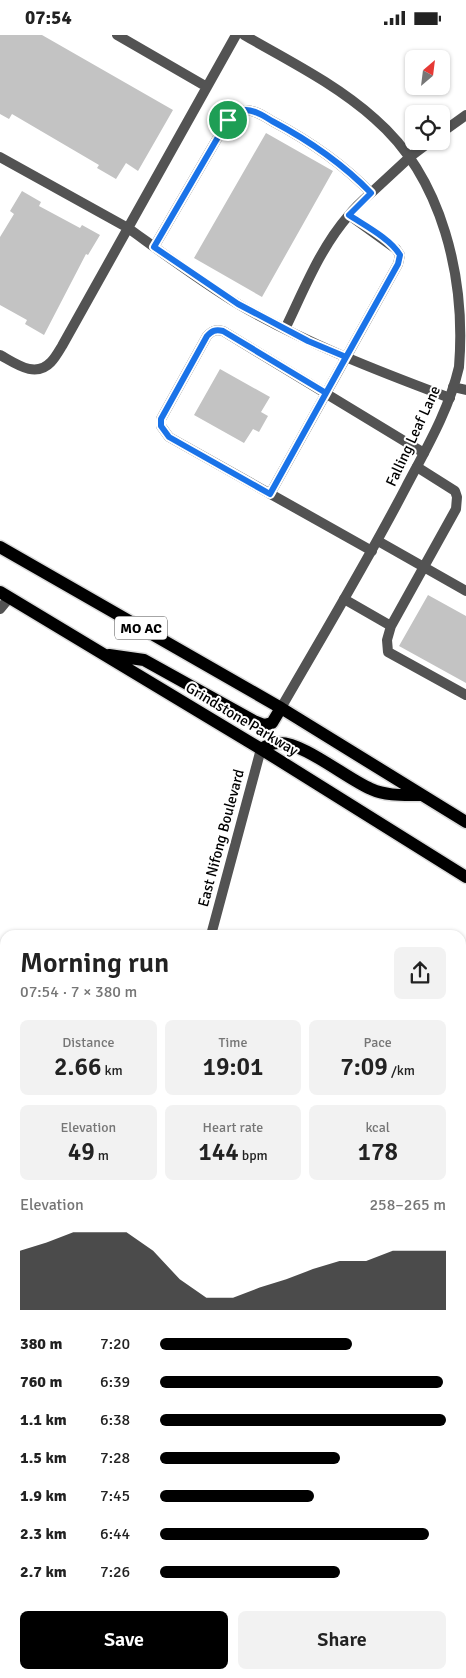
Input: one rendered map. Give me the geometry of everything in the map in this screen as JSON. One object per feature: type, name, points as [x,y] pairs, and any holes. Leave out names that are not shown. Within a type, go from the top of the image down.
[{"type":"main road","name":"Grindstone Parkway","points":[[0,547],[281,708],[466,822]]},
{"type":"main road","name":"Grindstone Parkway","points":[[4,595],[261,749],[466,877]]},
{"type":"main road","points":[[103,654],[144,660],[264,725],[272,723],[281,708]]},
{"type":"main road","points":[[261,749],[277,743],[285,743],[316,757],[370,789],[385,794],[422,795]]},
{"type":"street","points":[[117,35],[207,87]]},
{"type":"street","points":[[0,355],[32,370],[42,368],[51,363],[236,35]]},
{"type":"street","name":"Falling Leaf Lane","points":[[244,35],[328,83],[351,99],[377,120],[411,156],[432,190],[455,244],[465,306],[464,339],[459,368],[450,398],[417,467],[378,541],[281,708]]},
{"type":"street","points":[[154,247],[228,120],[235,113],[243,109],[257,113],[291,131],[335,160],[371,193]]},
{"type":"street","points":[[450,127],[466,115]]},
{"type":"street","points":[[285,329],[323,253],[349,215],[419,150]]},
{"type":"street","points":[[0,157],[128,228],[238,304],[308,341],[450,398]]},
{"type":"street","points":[[270,494],[398,264],[400,255],[396,249],[349,215]]},
{"type":"street","points":[[372,551],[169,437],[161,426],[161,419],[207,336],[212,331],[217,330],[223,331],[424,453]]},
{"type":"street","points":[[453,387],[466,390]]},
{"type":"street","points":[[417,467],[455,491],[457,497],[456,509],[391,626],[387,640],[388,652],[466,695]]},
{"type":"street","points":[[378,541],[466,591]]},
{"type":"street","points":[[0,609],[4,595]]},
{"type":"street","points":[[344,599],[391,626]]},
{"type":"street","name":"East Nifong Boulevard","points":[[212,930],[261,749]]},
{"type":"building","points":[[0,35],[42,35],[173,110],[138,171],[126,163],[116,179],[97,168],[99,165],[12,114],[9,119],[0,114]]},
{"type":"building","points":[[266,133],[333,171],[262,297],[194,258]]},
{"type":"building","points":[[22,191],[41,202],[39,206],[80,228],[82,225],[100,235],[88,255],[86,254],[44,335],[25,324],[27,320],[0,305],[0,237],[14,214],[10,211]]},
{"type":"building","points":[[220,369],[270,397],[261,412],[268,416],[259,432],[253,429],[244,443],[194,415]]},
{"type":"building","points":[[428,595],[466,616],[466,683],[399,646]]},
{"type":"route","points":[[228,120],[154,247],[238,304],[308,341],[346,357],[326,393],[270,494],[169,437],[161,426],[161,419],[170,402],[207,336],[212,331],[217,330],[223,331],[326,393],[398,264],[400,255],[396,249],[349,215],[371,193],[335,160],[291,131],[257,113],[243,109],[235,113],[228,120]]}]
